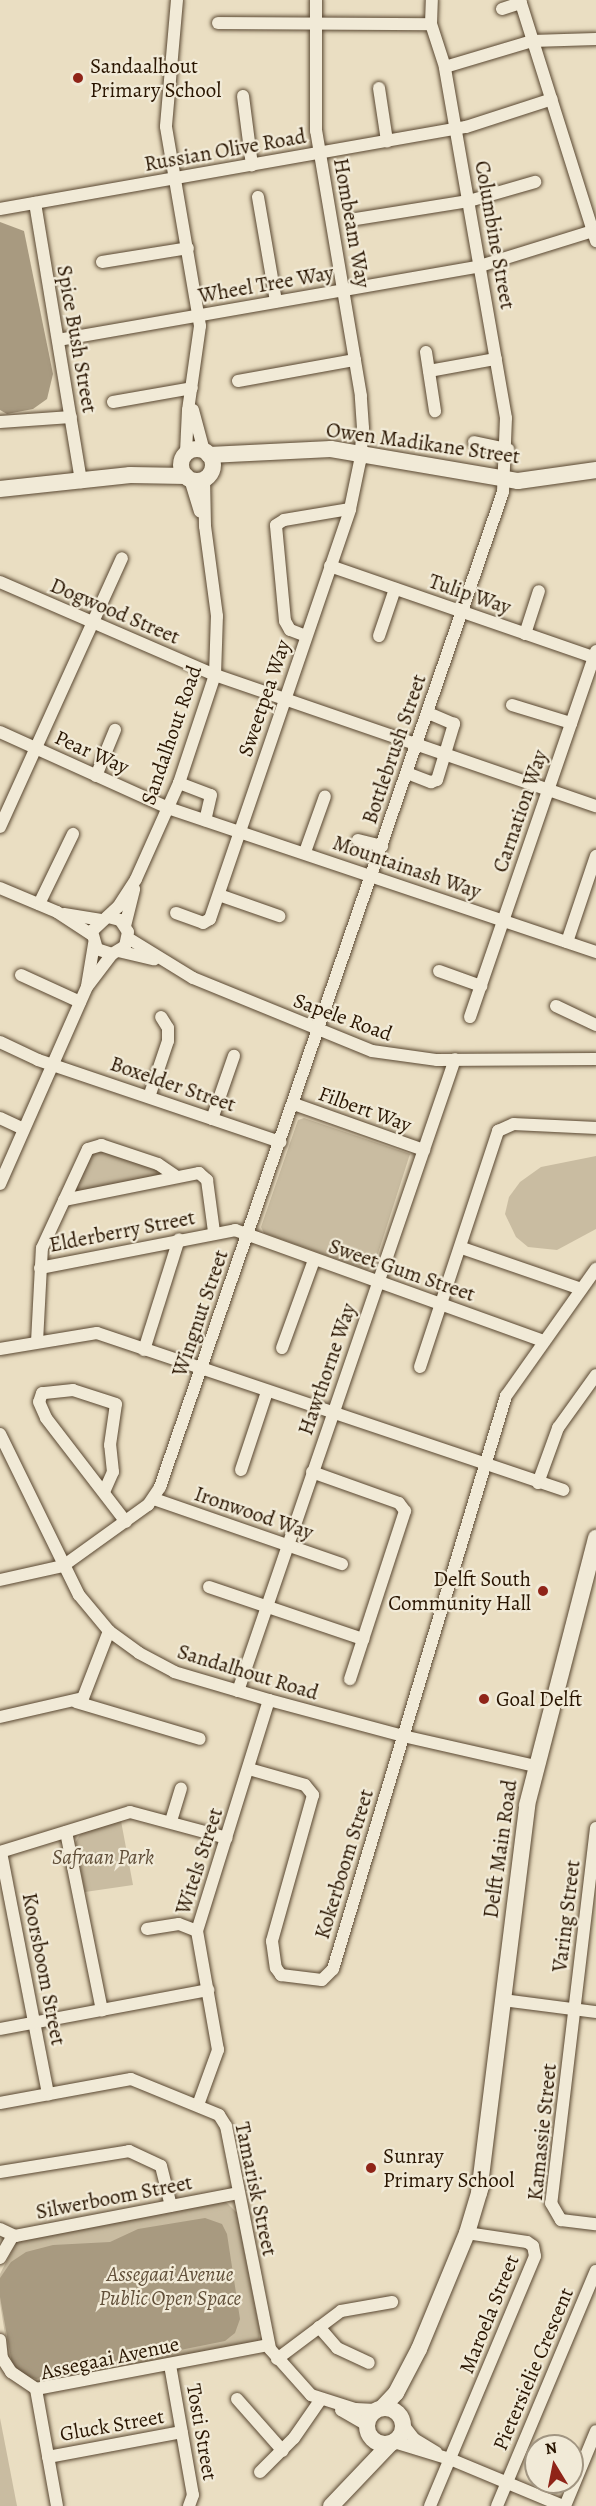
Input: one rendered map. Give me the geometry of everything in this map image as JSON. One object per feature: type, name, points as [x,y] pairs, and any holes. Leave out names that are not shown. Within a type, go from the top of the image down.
[{"type":"street","points":[[177,0],[166,109],[199,315],[182,469],[198,477],[207,453],[190,400]]},
{"type":"street","name":"Hombeam Way","points":[[316,0],[315,116],[363,418],[361,452]]},
{"type":"street","name":"Columbine Street","points":[[432,0],[431,24],[445,67],[496,359],[508,449],[504,479]]},
{"type":"street","points":[[502,9],[521,2],[594,236]]},
{"type":"street","points":[[218,23],[431,24]]},
{"type":"street","points":[[445,67],[532,41],[596,39]]},
{"type":"street","points":[[379,88],[387,141]]},
{"type":"street","points":[[243,96],[252,165]]},
{"type":"street","name":"Russian Olive Road","points":[[0,209],[456,129],[552,99]]},
{"type":"street","points":[[356,219],[469,201],[535,182]]},
{"type":"street","points":[[258,197],[276,301]]},
{"type":"street","name":"Spice Bush Street","points":[[35,203],[81,482]]},
{"type":"street","name":"Wheel Tree Way","points":[[58,340],[480,266],[594,236]]},
{"type":"street","points":[[102,262],[188,248]]},
{"type":"street","points":[[426,352],[435,411]]},
{"type":"street","points":[[429,371],[496,359]]},
{"type":"street","points":[[238,381],[355,360]]},
{"type":"street","points":[[113,402],[192,387]]},
{"type":"street","points":[[0,422],[71,417]]},
{"type":"street","points":[[474,442],[508,449]]},
{"type":"street","name":"Owen Madikane Street","points":[[0,489],[130,476],[198,477],[279,454],[321,448],[361,452],[504,479],[536,480],[596,470]]},
{"type":"street","name":"Sweetpea Way","points":[[176,913],[208,922],[219,895],[350,509],[361,452]]},
{"type":"street","name":"Owen Madikane Street","points":[[130,476],[185,455],[279,454]]},
{"type":"street","name":"Sandalhout Road","points":[[93,940],[104,919],[136,879],[178,783],[215,675],[217,616],[198,477]]},
{"type":"street","name":"Bottlebrush Street","points":[[317,1031],[503,492],[504,479]]},
{"type":"street","points":[[306,636],[290,630],[285,621],[276,525],[284,520],[350,509]]},
{"type":"street","points":[[0,827],[3,810],[35,748],[122,558]]},
{"type":"street","name":"Tulip Way","points":[[330,567],[595,656]]},
{"type":"street","name":"Dogwood Street","points":[[0,582],[215,675],[596,806]]},
{"type":"street","points":[[379,636],[395,589]]},
{"type":"street","points":[[525,634],[539,591]]},
{"type":"street","name":"Carnation Way","points":[[470,1017],[595,656]]},
{"type":"street","points":[[512,705],[571,723]]},
{"type":"street","points":[[407,773],[434,782],[445,754],[454,724],[428,713]]},
{"type":"street","points":[[96,776],[115,730]]},
{"type":"street","name":"Pear Way","points":[[0,732],[168,808]]},
{"type":"street","points":[[178,783],[211,795],[205,820]]},
{"type":"street","points":[[305,852],[325,796]]},
{"type":"street","name":"Mountainash Way","points":[[168,808],[305,852],[596,952]]},
{"type":"street","points":[[39,904],[73,834]]},
{"type":"street","name":"Mountainash Way","points":[[358,840],[381,846]]},
{"type":"street","points":[[567,942],[596,856]]},
{"type":"street","name":"Sandalhout Road","points":[[127,932],[136,879]]},
{"type":"street","points":[[0,888],[57,912],[93,940],[87,987]]},
{"type":"street","points":[[219,895],[279,916]]},
{"type":"street","points":[[57,912],[104,919]]},
{"type":"street","name":"Sapele Road","points":[[104,919],[127,932],[161,960]]},
{"type":"street","points":[[0,1184],[87,987],[115,952],[127,932]]},
{"type":"street","name":"Sapele Road","points":[[93,940],[115,952],[161,960],[317,1031],[382,1053],[455,1059],[596,1059]]},
{"type":"street","points":[[439,971],[481,986]]},
{"type":"street","points":[[21,975],[80,1002]]},
{"type":"street","points":[[556,1006],[596,1025]]},
{"type":"street","points":[[149,1097],[169,1035],[161,1017]]},
{"type":"street","name":"Wingnut Street","points":[[154,1499],[294,1104],[317,1031]]},
{"type":"street","name":"Boxelder Street","points":[[0,1042],[52,1064],[280,1142]]},
{"type":"street","points":[[212,1119],[234,1056]]},
{"type":"street","name":"Hawthorne Way","points":[[237,1691],[455,1059]]},
{"type":"street","name":"Filbert Way","points":[[294,1104],[423,1150]]},
{"type":"street","points":[[0,1118],[24,1129]]},
{"type":"street","points":[[420,1367],[462,1248],[462,1232],[498,1131],[514,1125],[596,1128]]},
{"type":"street","points":[[40,1268],[42,1248],[86,1152],[95,1145],[158,1164],[177,1177]]},
{"type":"street","points":[[64,1200],[196,1173],[205,1177],[214,1232]]},
{"type":"street","name":"Elderberry Street","points":[[37,1342],[40,1268],[214,1232],[235,1230],[248,1235]]},
{"type":"street","name":"Sweet Gum Street","points":[[248,1235],[543,1341]]},
{"type":"street","points":[[144,1350],[179,1239]]},
{"type":"street","points":[[462,1248],[581,1289]]},
{"type":"street","points":[[282,1348],[314,1260]]},
{"type":"street","name":"Kokerboom Street","points":[[249,1769],[305,1785],[313,1795],[272,1941],[276,1968],[281,1975],[322,1980],[333,1969],[506,1396],[596,1269]]},
{"type":"street","points":[[0,1349],[93,1332],[484,1466],[563,1490]]},
{"type":"street","points":[[538,1483],[558,1428],[596,1375]]},
{"type":"street","points":[[104,1492],[113,1472],[110,1445],[116,1404],[73,1390],[42,1393],[39,1402],[46,1418],[126,1522]]},
{"type":"street","points":[[241,1470],[267,1392]]},
{"type":"street","name":"Sandalhout Road","points":[[0,1434],[79,1595],[109,1631],[156,1664],[268,1700],[403,1736],[535,1766]]},
{"type":"street","points":[[312,1472],[399,1503],[405,1511],[350,1679]]},
{"type":"street","points":[[0,1580],[63,1566],[126,1522],[154,1499]]},
{"type":"street","name":"Ironwood Way","points":[[154,1499],[342,1564]]},
{"type":"street","name":"Delft Main Road","points":[[334,2503],[374,2420],[396,2393],[419,2349],[467,2233],[489,2164],[497,2096],[496,2069],[503,2000],[535,1766],[569,1639],[594,1565],[596,1538]]},
{"type":"street","points":[[209,1587],[363,1639]]},
{"type":"street","points":[[76,1702],[88,1692],[109,1631]]},
{"type":"street","name":"Witels Street","points":[[198,2105],[218,2055],[197,1931],[249,1769],[268,1700]]},
{"type":"street","points":[[0,1717],[76,1702],[200,1739]]},
{"type":"street","points":[[171,1821],[181,1788]]},
{"type":"street","points":[[0,1852],[130,1812],[171,1821],[227,1838]]},
{"type":"street","name":"Varing Street","points":[[574,2009],[596,1828]]},
{"type":"street","points":[[66,1832],[102,2010]]},
{"type":"street","name":"Koorsboom Street","points":[[0,1852],[48,2094]]},
{"type":"street","points":[[147,1929],[179,1924],[197,1931]]},
{"type":"street","points":[[0,2029],[208,1990]]},
{"type":"street","points":[[503,2000],[596,2012]]},
{"type":"street","name":"Kamassie Street","points":[[574,2009],[551,2203],[561,2220],[596,2224]]},
{"type":"street","name":"Tamarisk Street","points":[[0,2103],[131,2079],[215,2112],[224,2121],[268,2345],[300,2386],[323,2400],[374,2420]]},
{"type":"street","points":[[0,2172],[129,2151],[161,2166],[171,2206]]},
{"type":"street","name":"Silwerboom Street","points":[[0,2229],[12,2236],[238,2193]]},
{"type":"street","name":"Maroela Street","points":[[446,2457],[535,2256],[533,2246],[527,2242],[467,2233]]},
{"type":"street","points":[[0,2258],[12,2236]]},
{"type":"street","name":"Pietersielie Crescent","points":[[497,2506],[596,2271]]},
{"type":"street","points":[[277,2359],[341,2311],[392,2302]]},
{"type":"street","points":[[319,2326],[337,2348],[369,2363]]},
{"type":"street","points":[[0,2340],[2,2358],[11,2372],[36,2389]]},
{"type":"street","name":"Assegaai Avenue","points":[[57,2506],[36,2389],[268,2345]]},
{"type":"street","name":"Delft Main Road","points":[[334,2503],[392,2443],[403,2422],[419,2349]]},
{"type":"street","name":"Tosti Street","points":[[170,2365],[193,2495],[189,2506]]},
{"type":"street","points":[[237,2399],[283,2451]]},
{"type":"street","points":[[260,2472],[283,2451],[323,2400]]},
{"type":"street","points":[[446,2457],[392,2443],[381,2444],[374,2420],[395,2410],[414,2439],[446,2457],[564,2506],[596,2431]]},
{"type":"street","name":"Gluck Street","points":[[48,2457],[182,2432]]},
{"type":"street","points":[[430,2506],[446,2457]]},
{"type":"green space","points":[[304,1118],[410,1154],[374,1266],[367,1270],[264,1233],[261,1227],[298,1120]]},
{"type":"green space","points":[[94,1148],[158,1170],[157,1175],[77,1192],[74,1188]]},
{"type":"green space","points":[[596,1156],[596,1229],[557,1250],[528,1247],[516,1237],[505,1214],[509,1197],[520,1182],[541,1167]]},
{"type":"green space","name":"Safraan Park","points":[[121,1821],[133,1885],[85,1892],[75,1843],[81,1833]]},
{"type":"green space","name":"Assegaai Avenue Public Open Space","points":[[225,2201],[237,2213],[260,2332],[258,2342],[38,2387],[10,2365],[0,2303],[0,2274],[18,2239]]},
{"type":"green space","points":[[0,2418],[17,2506],[0,2506]]},
{"type":"shaded area","points":[[0,222],[24,231],[53,374],[47,399],[33,409],[7,414],[0,410]]},
{"type":"shaded area","name":"Assegaai Avenue Public Open Space","points":[[205,2218],[222,2224],[227,2234],[240,2319],[235,2333],[225,2341],[36,2379],[21,2374],[12,2364],[0,2297],[0,2278],[11,2262],[26,2252],[53,2245],[110,2242],[138,2229]]},
{"type":"place","name":"Sandaalhout Primary School","points":[[78,78]]},
{"type":"place","name":"Delft South Community Hall","points":[[543,1591]]},
{"type":"place","name":"Goal Delft","points":[[484,1699]]},
{"type":"place","name":"Sunray Primary School","points":[[371,2168]]}]
